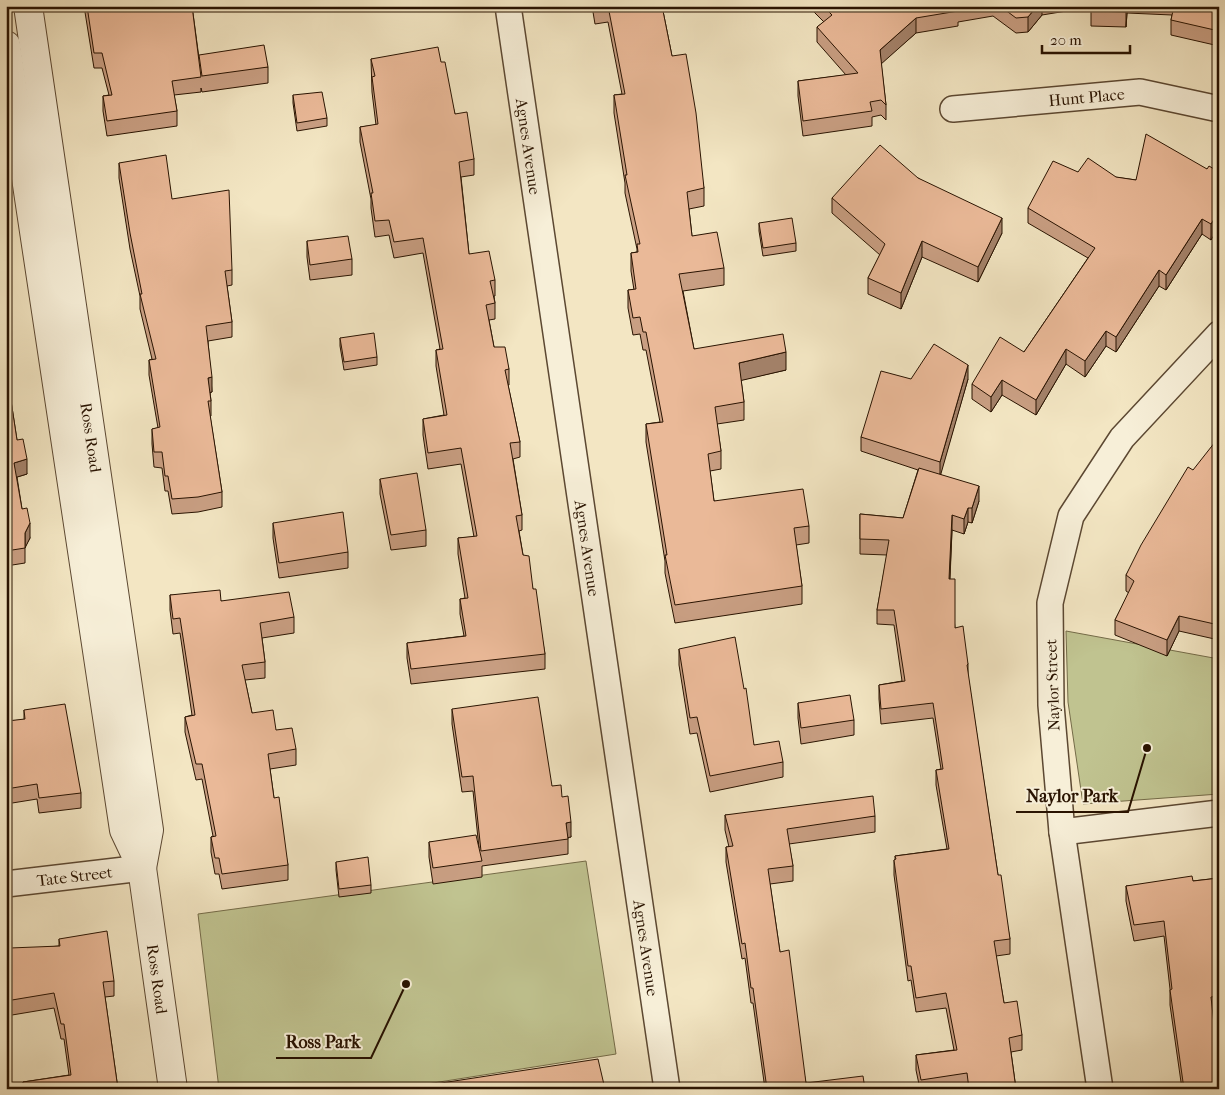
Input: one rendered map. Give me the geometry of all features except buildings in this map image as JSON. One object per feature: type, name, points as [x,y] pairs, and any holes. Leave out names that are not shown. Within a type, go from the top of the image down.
[{"type":"street","name":"Ross Road","points":[[28,6],[149,830],[142,868]]},
{"type":"street","name":"Agnes Avenue","points":[[508,6],[667,1089]]},
{"type":"street","name":"Ross Road","points":[[6,45],[124,830],[142,868],[172,1089]]},
{"type":"street","name":"Hunt Place","points":[[953,109],[1140,92],[1219,109]]},
{"type":"street","name":"Naylor Street","points":[[1100,1089],[1062,832],[1051,705],[1050,603],[1071,516],[1122,438],[1219,334]]},
{"type":"street","points":[[1062,832],[1219,813]]},
{"type":"street","name":"Tate Street","points":[[6,884],[142,868]]},
{"type":"green space","points":[[1066,631],[1219,659],[1219,794],[1083,804],[1068,702]]},
{"type":"green space","points":[[586,861],[616,1054],[395,1089],[219,1089],[198,914]]},
{"type":"place","name":"Naylor Park","points":[[1147,748]]},
{"type":"place","name":"Ross Park","points":[[406,984]]}]
